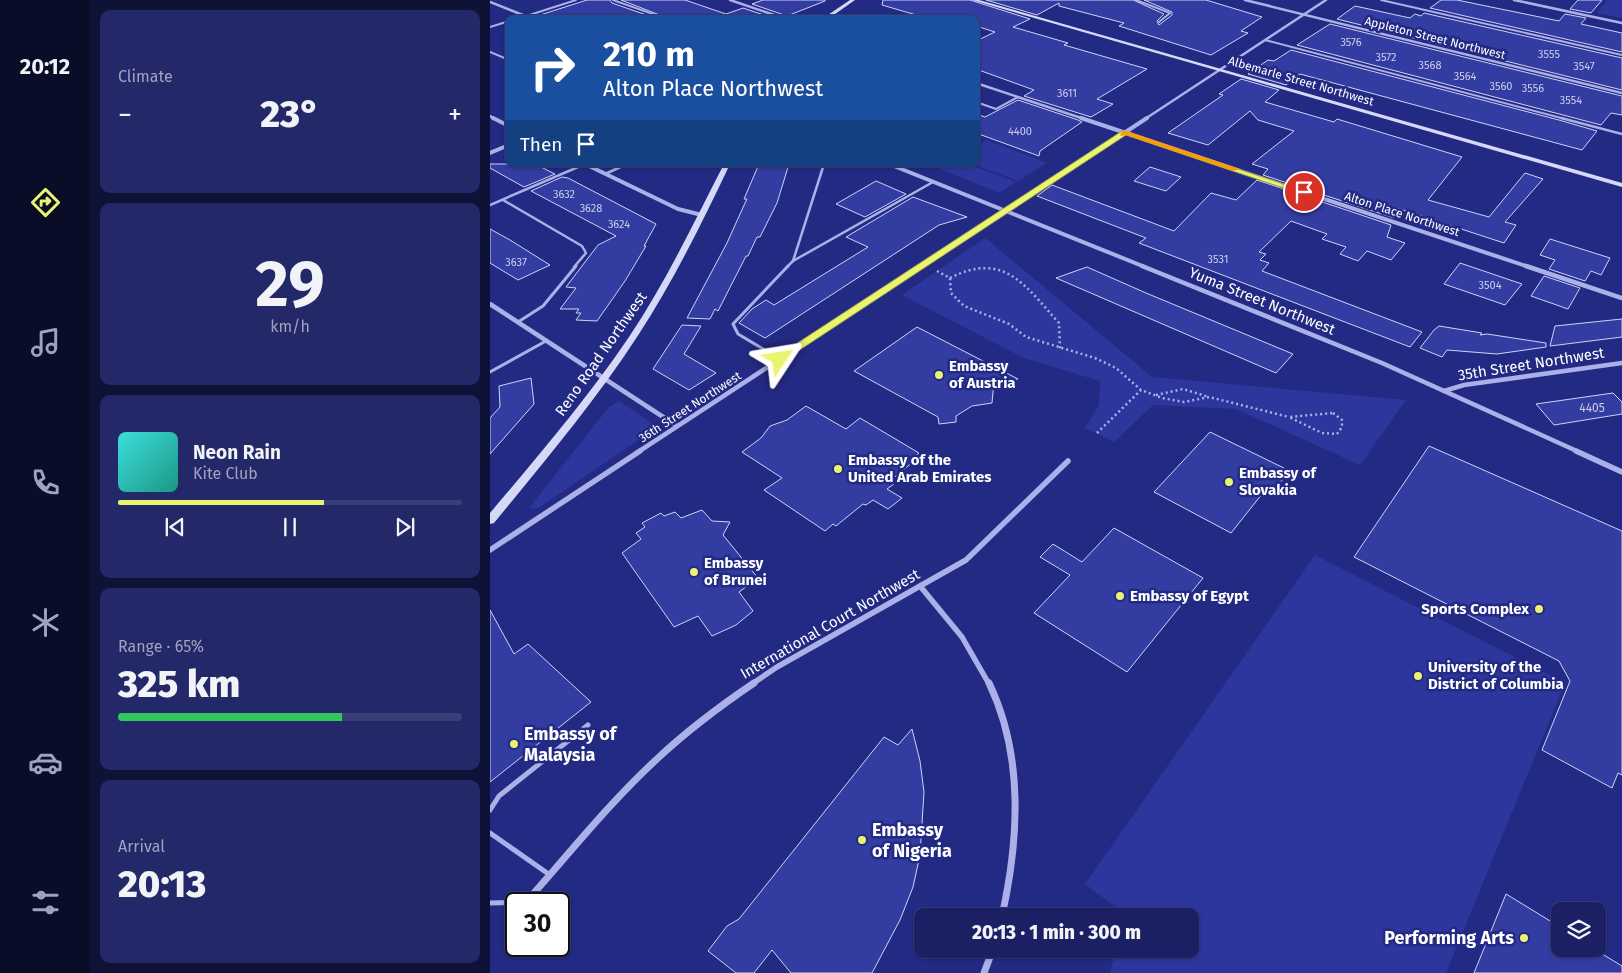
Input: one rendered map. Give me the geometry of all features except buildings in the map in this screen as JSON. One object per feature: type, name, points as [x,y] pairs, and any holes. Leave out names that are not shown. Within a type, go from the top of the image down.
[{"type":"street","points":[[730,0],[774,15]]},
{"type":"street","points":[[830,15],[853,0]]},
{"type":"street","name":"Albemarle Street Northwest","points":[[974,0],[1622,185]]},
{"type":"street","name":"Appleton Street Northwest","points":[[1244,0],[1622,93]]},
{"type":"street","name":"36th Street Northwest","points":[[490,550],[1326,0]]},
{"type":"street","points":[[1514,0],[1622,23]]},
{"type":"street","points":[[490,2],[523,15]]},
{"type":"street","name":"Alton Place Northwest","points":[[980,84],[1622,298]]},
{"type":"street","points":[[490,116],[505,124]]},
{"type":"street","points":[[490,153],[505,147]]},
{"type":"street","points":[[591,167],[678,209],[702,215]]},
{"type":"street","name":"Reno Road Northwest","points":[[490,520],[604,378],[652,307],[726,167]]},
{"type":"street","name":"Yuma Street Northwest","points":[[896,167],[1382,363],[1622,472]]},
{"type":"street","points":[[490,304],[677,426]]},
{"type":"street","name":"35th Street Northwest","points":[[1444,391],[1492,380],[1622,363]]},
{"type":"street","name":"International Court Northwest","points":[[535,892],[641,775],[709,714],[777,667],[966,560],[1068,461]]},
{"type":"street","points":[[920,586],[974,654],[991,687],[1009,744],[1015,787],[1016,833],[1011,877],[1004,908]]},
{"type":"street","points":[[984,973],[990,958]]},
{"type":"lane","points":[[529,15],[576,0]]},
{"type":"lane","points":[[613,0],[656,15]]},
{"type":"lane","points":[[1136,0],[1170,13],[1170,16],[1159,22]]},
{"type":"lane","points":[[1381,0],[1622,56]]},
{"type":"lane","points":[[490,28],[505,23]]},
{"type":"lane","points":[[1265,40],[1622,134]]},
{"type":"lane","points":[[490,52],[505,58]]},
{"type":"lane","points":[[980,103],[996,109],[1018,97]]},
{"type":"lane","points":[[490,206],[578,167]]},
{"type":"lane","points":[[605,174],[620,167]]},
{"type":"lane","points":[[793,261],[823,167]]},
{"type":"lane","points":[[780,359],[738,334],[733,324],[793,261],[933,182]]},
{"type":"lane","points":[[503,200],[582,246],[586,253],[543,306],[518,322]]},
{"type":"lane","points":[[490,372],[546,341]]},
{"type":"lane","points":[[490,810],[499,796],[588,725]]},
{"type":"lane","points":[[490,833],[550,875]]},
{"type":"lane","points":[[490,903],[505,903]]},
{"type":"path","points":[[950,278],[961,271],[978,269],[996,270],[1012,274],[1060,323],[1060,349]]},
{"type":"path","points":[[936,271],[950,278]]},
{"type":"path","points":[[950,278],[951,293],[964,306],[1009,324],[1026,337],[1060,349],[1095,358],[1116,368],[1141,390],[1184,402],[1209,397]]},
{"type":"path","points":[[1156,395],[1183,388],[1209,397],[1288,416],[1322,433],[1337,434],[1342,426],[1342,420],[1333,412],[1288,416]]},
{"type":"path","points":[[1096,433],[1141,390]]},
{"type":"shaded area","points":[[1607,0],[1622,0],[1622,18],[1597,13]]},
{"type":"shaded area","points":[[986,140],[1047,163],[1018,181],[980,167],[980,144]]},
{"type":"shaded area","points":[[976,167],[1016,182],[999,193],[938,168]]},
{"type":"shaded area","points":[[985,238],[1152,377],[1406,400],[1360,465],[1236,409],[1153,405],[1114,442],[1085,428],[1099,405],[1100,381],[1024,358],[902,295]]},
{"type":"shaded area","points":[[619,401],[652,423],[653,430],[537,509],[529,508],[609,407]]},
{"type":"shaded area","points":[[1315,555],[1565,683],[1446,973],[1110,973],[1114,958],[1199,958],[1199,908],[1117,908],[1085,884]]},
{"type":"slow traffic","points":[[1122,134],[1125,132],[1236,169]]},
{"type":"place","name":"Embassy of Austria","points":[[939,375]]},
{"type":"place","name":"Embassy of the United Arab Emirates","points":[[838,469]]},
{"type":"place","name":"Embassy of Slovakia","points":[[1229,482]]},
{"type":"place","name":"Embassy of Brunei","points":[[694,572]]},
{"type":"place","name":"Embassy of Egypt","points":[[1120,596]]},
{"type":"place","name":"Sports Complex","points":[[1539,609]]},
{"type":"place","name":"University of the District of Columbia","points":[[1418,676]]},
{"type":"place","name":"Embassy of Malaysia","points":[[514,744]]},
{"type":"place","name":"Embassy of Nigeria","points":[[862,840]]},
{"type":"place","name":"Performing Arts","points":[[1524,938]]},
{"type":"route","points":[[780,359],[1125,132],[1304,192]]}]
